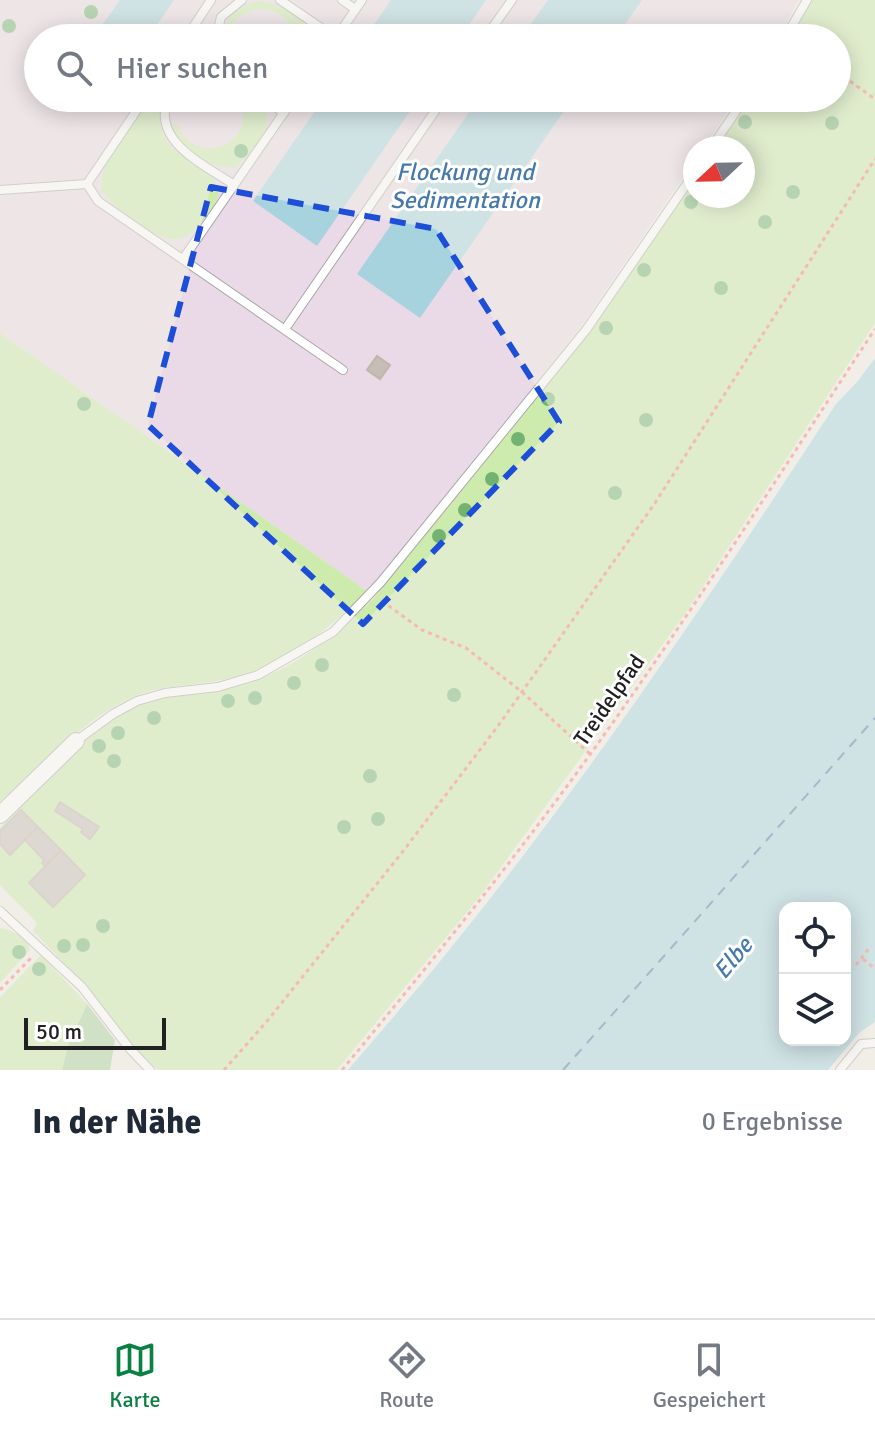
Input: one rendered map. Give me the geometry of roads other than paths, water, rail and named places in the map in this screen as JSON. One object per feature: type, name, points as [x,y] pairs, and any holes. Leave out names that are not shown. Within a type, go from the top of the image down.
[{"type":"street","points":[[0,815],[76,741]]},
{"type":"lane","points":[[195,24],[211,0]]},
{"type":"lane","points":[[219,24],[221,17],[242,0]]},
{"type":"lane","points":[[280,0],[315,24]]},
{"type":"lane","points":[[342,0],[355,9]]},
{"type":"lane","points":[[345,24],[362,0]]},
{"type":"lane","points":[[495,24],[512,0]]},
{"type":"lane","points":[[793,24],[807,0]]},
{"type":"lane","points":[[87,184],[136,112]]},
{"type":"lane","points":[[164,112],[167,130],[174,143],[234,185]]},
{"type":"lane","points":[[285,329],[434,112]]},
{"type":"lane","points":[[719,136],[735,112]]},
{"type":"lane","points":[[183,259],[284,113]]},
{"type":"lane","points":[[0,190],[87,184]]},
{"type":"lane","points":[[87,184],[98,201],[343,370]]},
{"type":"lane","points":[[76,741],[137,701],[165,693],[218,687],[258,675],[333,632],[371,594],[456,493],[586,330],[683,189]]},
{"type":"lane","points":[[0,911],[82,987],[150,1070]]},
{"type":"lane","points":[[840,1070],[861,1044],[875,1043]]},
{"type":"water","points":[[120,0],[174,0],[158,24],[103,24]]},
{"type":"water","points":[[391,0],[486,0],[470,24],[375,24]]},
{"type":"water","points":[[548,0],[642,0],[625,24],[531,24]]},
{"type":"water","name":"Flockung und Sedimentation","points":[[314,112],[409,112],[317,246],[253,201]]},
{"type":"water","name":"Flockung und Sedimentation","points":[[469,112],[563,112],[420,318],[357,274]]},
{"type":"water","name":"Elbe","points":[[875,358],[875,1022],[851,1043],[851,902],[779,902],[779,1046],[848,1046],[828,1070],[348,1070],[450,949],[552,817],[697,613],[836,404]]}]
